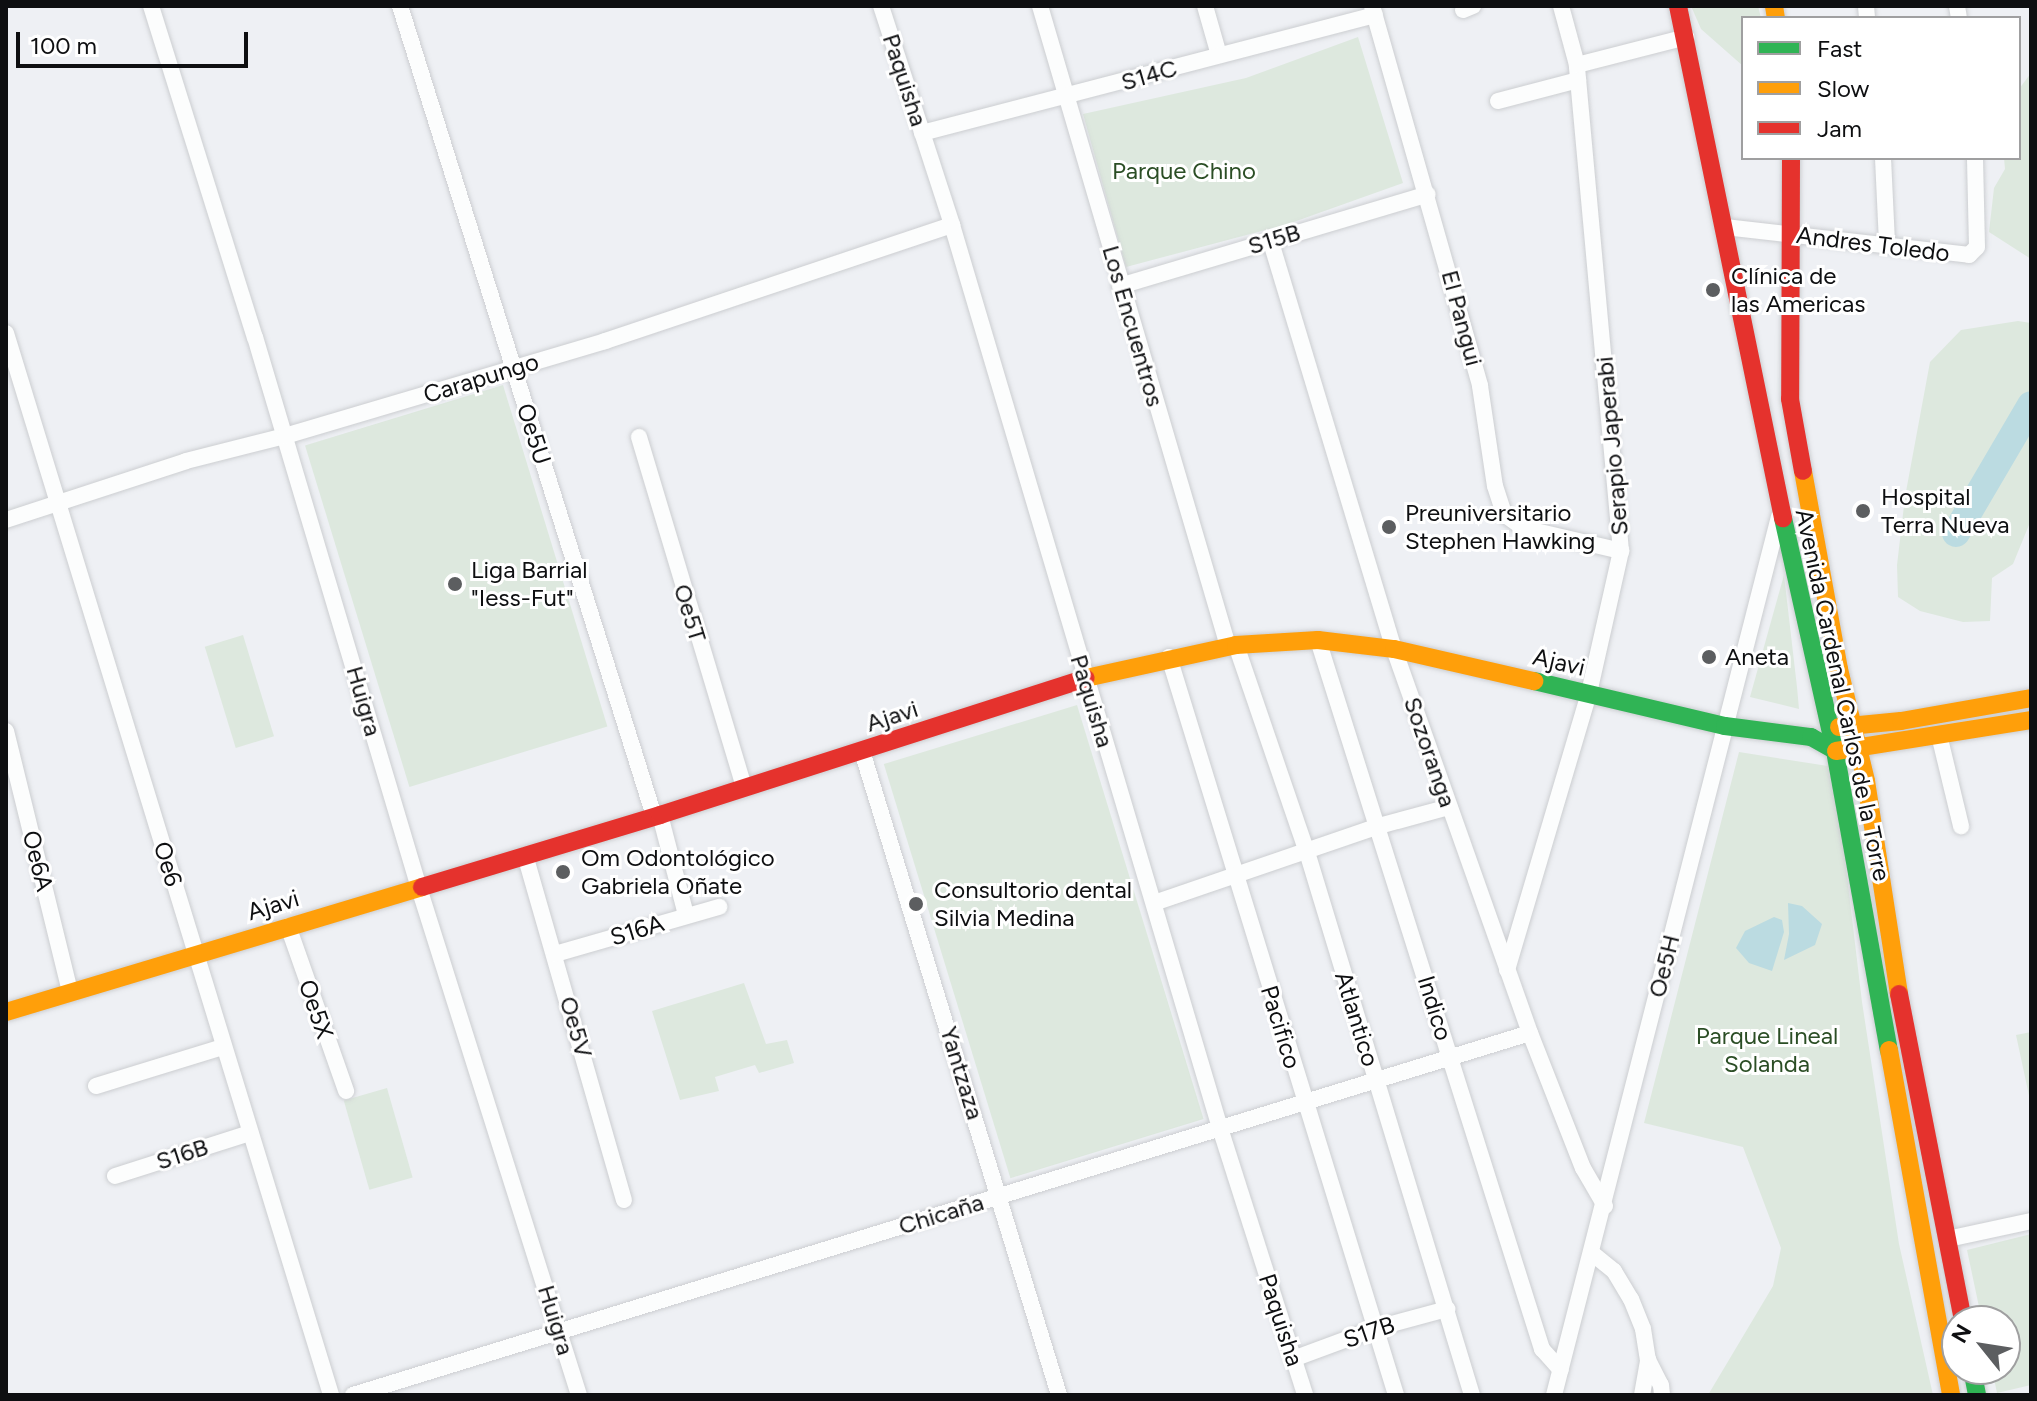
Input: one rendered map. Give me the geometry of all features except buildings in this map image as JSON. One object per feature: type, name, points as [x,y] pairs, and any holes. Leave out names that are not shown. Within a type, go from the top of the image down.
[{"type":"street","name":"Huigra","points":[[151,6],[285,436],[419,888],[579,1395]]},
{"type":"street","name":"Oe5U","points":[[400,6],[686,915]]},
{"type":"street","name":"Paquisha","points":[[881,6],[952,225],[1220,1128],[1305,1395]]},
{"type":"street","name":"Los Encuentros","points":[[1040,6],[1120,286],[1232,645]]},
{"type":"street","points":[[1205,6],[1219,55]]},
{"type":"street","name":"Serapio Japerabi","points":[[1507,970],[1589,693],[1621,551],[1578,73],[1561,6]]},
{"type":"street","name":"Avenida Cardenal Carlos de la Torre","points":[[1678,6],[1780,507],[1835,751],[1951,1395]]},
{"type":"street","name":"S14C","points":[[922,133],[1067,97],[1373,10]]},
{"type":"street","name":"El Pangui","points":[[1373,10],[1428,194],[1480,386],[1495,486],[1504,514],[1523,528],[1621,551]]},
{"type":"street","points":[[1498,101],[1686,37]]},
{"type":"street","name":"Avenida Cardenal Carlos de la Torre","points":[[1791,160],[1790,399],[1839,669],[1855,727],[1880,860],[1907,1049],[1960,1305]]},
{"type":"street","points":[[1883,160],[1887,243]]},
{"type":"street","name":"Andres Toledo","points":[[1725,227],[1974,253],[1977,247],[1975,160]]},
{"type":"street","name":"S15B","points":[[1120,286],[1428,194]]},
{"type":"street","name":"Carapungo","points":[[6,520],[186,461],[285,436],[513,369],[845,263],[952,225]]},
{"type":"street","name":"Sozoranga","points":[[1270,239],[1394,649],[1530,1033],[1583,1168],[1605,1206]]},
{"type":"street","name":"Oe6","points":[[6,333],[331,1395]]},
{"type":"street","name":"Oe5T","points":[[639,437],[744,787]]},
{"type":"street","name":"Oe5H","points":[[1605,1206],[1780,507]]},
{"type":"street","name":"Ajavi","points":[[6,1012],[657,816],[1085,678],[1232,645],[1318,640],[1394,649],[1725,726],[1811,737],[1835,751]]},
{"type":"street","name":"Indico","points":[[1318,640],[1542,1349],[1561,1370]]},
{"type":"street","name":"Atlantico","points":[[1232,645],[1307,852],[1472,1395]]},
{"type":"street","name":"Pacifico","points":[[1169,657],[1396,1395]]},
{"type":"street","points":[[1811,737],[1830,727],[1855,727],[2031,698]]},
{"type":"street","points":[[1835,751],[2031,720]]},
{"type":"street","name":"Oe6A","points":[[6,731],[70,992]]},
{"type":"street","points":[[1939,735],[1961,826]]},
{"type":"street","name":"Yantzaza","points":[[862,751],[1059,1395]]},
{"type":"street","points":[[1154,903],[1379,826],[1449,807]]},
{"type":"street","name":"Oe5V","points":[[525,855],[624,1200]]},
{"type":"street","name":"S16A","points":[[555,954],[719,907]]},
{"type":"street","name":"Oe5X","points":[[288,926],[346,1091]]},
{"type":"street","name":"Chicaña","points":[[353,1395],[1530,1033]]},
{"type":"street","points":[[96,1086],[223,1047]]},
{"type":"street","name":"S16B","points":[[115,1176],[250,1133]]},
{"type":"street","points":[[1554,1395],[1605,1206]]},
{"type":"street","points":[[1948,1239],[2031,1221]]},
{"type":"street","points":[[1593,1254],[1614,1271],[1631,1299],[1643,1329],[1648,1360],[1661,1385],[1662,1395]]},
{"type":"street","name":"S17B","points":[[1293,1359],[1377,1328],[1447,1309]]},
{"type":"street","points":[[1642,1395],[1648,1360]]},
{"type":"green space","points":[[1691,6],[1758,6],[1760,16],[1741,16],[1741,64],[1701,29]]},
{"type":"green space","name":"Parque Chino","points":[[1358,37],[1403,183],[1288,224],[1126,267],[1083,114],[1246,78]]},
{"type":"green space","points":[[2031,73],[2031,259],[1989,232],[1994,188],[2005,169],[2004,160],[2021,160],[2021,86]]},
{"type":"green space","points":[[2018,321],[2031,323],[2031,520],[2013,564],[1992,578],[1990,621],[1963,622],[1920,611],[1898,597],[1897,565],[1905,497],[1930,362],[1961,330]]},
{"type":"green space","name":"Liga Barrial \"Iess-Fut\"","points":[[503,385],[607,726],[409,787],[305,446]]},
{"type":"green space","points":[[1784,575],[1797,687],[1799,709],[1750,697]]},
{"type":"green space","points":[[243,635],[274,736],[236,748],[205,647]]},
{"type":"green space","points":[[1077,705],[1204,1119],[1010,1178],[884,764]]},
{"type":"green space","name":"Parque Lineal Solanda","points":[[1739,752],[1834,767],[1862,1002],[1899,1244],[1933,1395],[1708,1395],[1773,1286],[1781,1248],[1743,1147],[1644,1123]]},
{"type":"green space","points":[[744,983],[766,1044],[787,1040],[794,1063],[759,1073],[755,1065],[715,1077],[719,1091],[680,1100],[652,1011]]},
{"type":"green space","points":[[2031,1032],[2031,1105],[2016,1035]]},
{"type":"green space","points":[[387,1088],[413,1177],[369,1190],[344,1100]]},
{"type":"green space","points":[[2031,1234],[2031,1385],[1997,1393],[1995,1385],[2021,1385],[2021,1305],[1979,1305],[1967,1250]]},
{"type":"water","points":[[1788,903],[1802,906],[1822,924],[1815,945],[1784,960],[1789,934]]},
{"type":"water","name":"Parque Lineal Solanda","points":[[1774,917],[1782,920],[1784,932],[1772,971],[1749,963],[1736,948],[1745,931]]},
{"type":"waterway","points":[[1956,533],[2031,405]]},
{"type":"traffic: fast","points":[[1783,518],[1835,751],[1889,1050]]},
{"type":"traffic: fast","points":[[1534,681],[1725,726],[1811,737],[1836,751]]},
{"type":"traffic: fast","points":[[1975,1385],[1977,1395]]},
{"type":"traffic: slow","points":[[1774,6],[1776,16]]},
{"type":"traffic: slow","points":[[1803,471],[1839,669],[1866,781],[1899,994]]},
{"type":"traffic: slow","points":[[1086,678],[1236,645],[1318,640],[1394,649],[1534,681]]},
{"type":"traffic: slow","points":[[1839,727],[1901,721],[2031,698]]},
{"type":"traffic: slow","points":[[1836,751],[2031,720]]},
{"type":"traffic: slow","points":[[6,1012],[422,887]]},
{"type":"traffic: slow","points":[[1889,1050],[1951,1395]]},
{"type":"traffic: jam","points":[[1678,6],[1783,518]]},
{"type":"traffic: jam","points":[[1791,160],[1790,399],[1803,471]]},
{"type":"traffic: jam","points":[[422,887],[660,815],[1086,678]]},
{"type":"traffic: jam","points":[[1899,994],[1960,1305]]},
{"type":"place","name":"Clínica de las Americas","points":[[1713,290]]},
{"type":"place","name":"Hospital Terra Nueva","points":[[1863,511]]},
{"type":"place","name":"Preuniversitario Stephen Hawking","points":[[1389,527]]},
{"type":"place","name":"Liga Barrial \"Iess-Fut\"","points":[[455,584]]},
{"type":"place","name":"Aneta","points":[[1709,657]]},
{"type":"place","name":"Om Odontológico Gabriela Oñate","points":[[563,872]]},
{"type":"place","name":"Consultorio dental Silvia Medina","points":[[916,904]]}]
